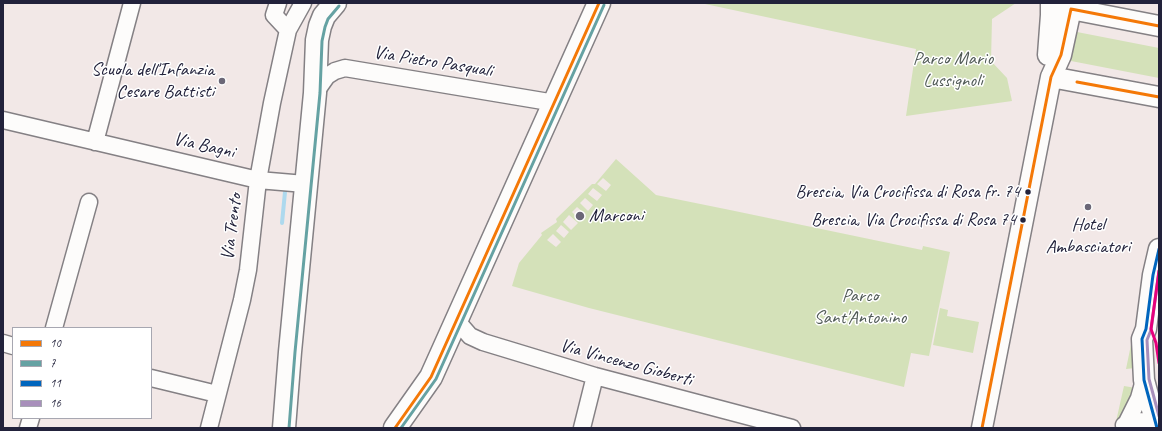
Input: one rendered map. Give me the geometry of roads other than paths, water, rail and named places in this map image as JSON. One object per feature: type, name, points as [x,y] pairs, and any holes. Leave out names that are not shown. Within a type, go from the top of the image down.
[{"type":"main road","points":[[284,428],[305,184],[315,92],[317,40],[324,16],[335,3]]},
{"type":"main road","points":[[395,428],[431,377],[599,3]]},
{"type":"street","points":[[95,142],[132,3]]},
{"type":"street","points":[[278,3],[274,15],[288,30]]},
{"type":"street","name":"Via Trento","points":[[209,428],[242,300],[248,270],[258,180],[272,103],[288,30],[303,3]]},
{"type":"street","points":[[1051,78],[1048,55],[1052,3]]},
{"type":"street","points":[[982,428],[1051,78],[1061,55],[1069,5],[1159,26]]},
{"type":"street","name":"Via Pietro Pasquali","points":[[315,92],[327,76],[345,68],[555,103]]},
{"type":"street","points":[[1051,78],[1159,97]]},
{"type":"street","name":"Via Bagni","points":[[3,120],[258,180],[305,184]]},
{"type":"street","points":[[54,327],[89,202]]},
{"type":"street","points":[[1124,427],[1138,421],[1156,425],[1144,380],[1142,338],[1146,330],[1153,275],[1159,249]]},
{"type":"street","name":"Via Vincenzo Gioberti","points":[[457,321],[470,336],[483,342],[595,376],[792,428]]},
{"type":"street","points":[[1146,330],[1151,344],[1159,396]]},
{"type":"street","points":[[582,428],[595,376]]},
{"type":"street","points":[[152,378],[217,394]]},
{"type":"street","points":[[1124,427],[1139,398],[1144,380]]},
{"type":"waterway","points":[[282,223],[285,192]]},
{"type":"place","name":"Scuola dell'Infanzia Cesare Battisti","points":[[222,81]]},
{"type":"place","name":"Brescia, Via Crocifissa di Rosa fr. 74","points":[[1028,192]]},
{"type":"place","name":"Hotel Ambasciatori","points":[[1088,207]]},
{"type":"place","name":"Marconi","points":[[580,216]]},
{"type":"place","name":"Brescia, Via Crocifissa di Rosa 74","points":[[1023,220]]},
{"type":"park label","name":"Parco Mario Lussignoli","points":[[953,70]]},
{"type":"park label","name":"Parco Sant'Antonino","points":[[860,307]]}]
